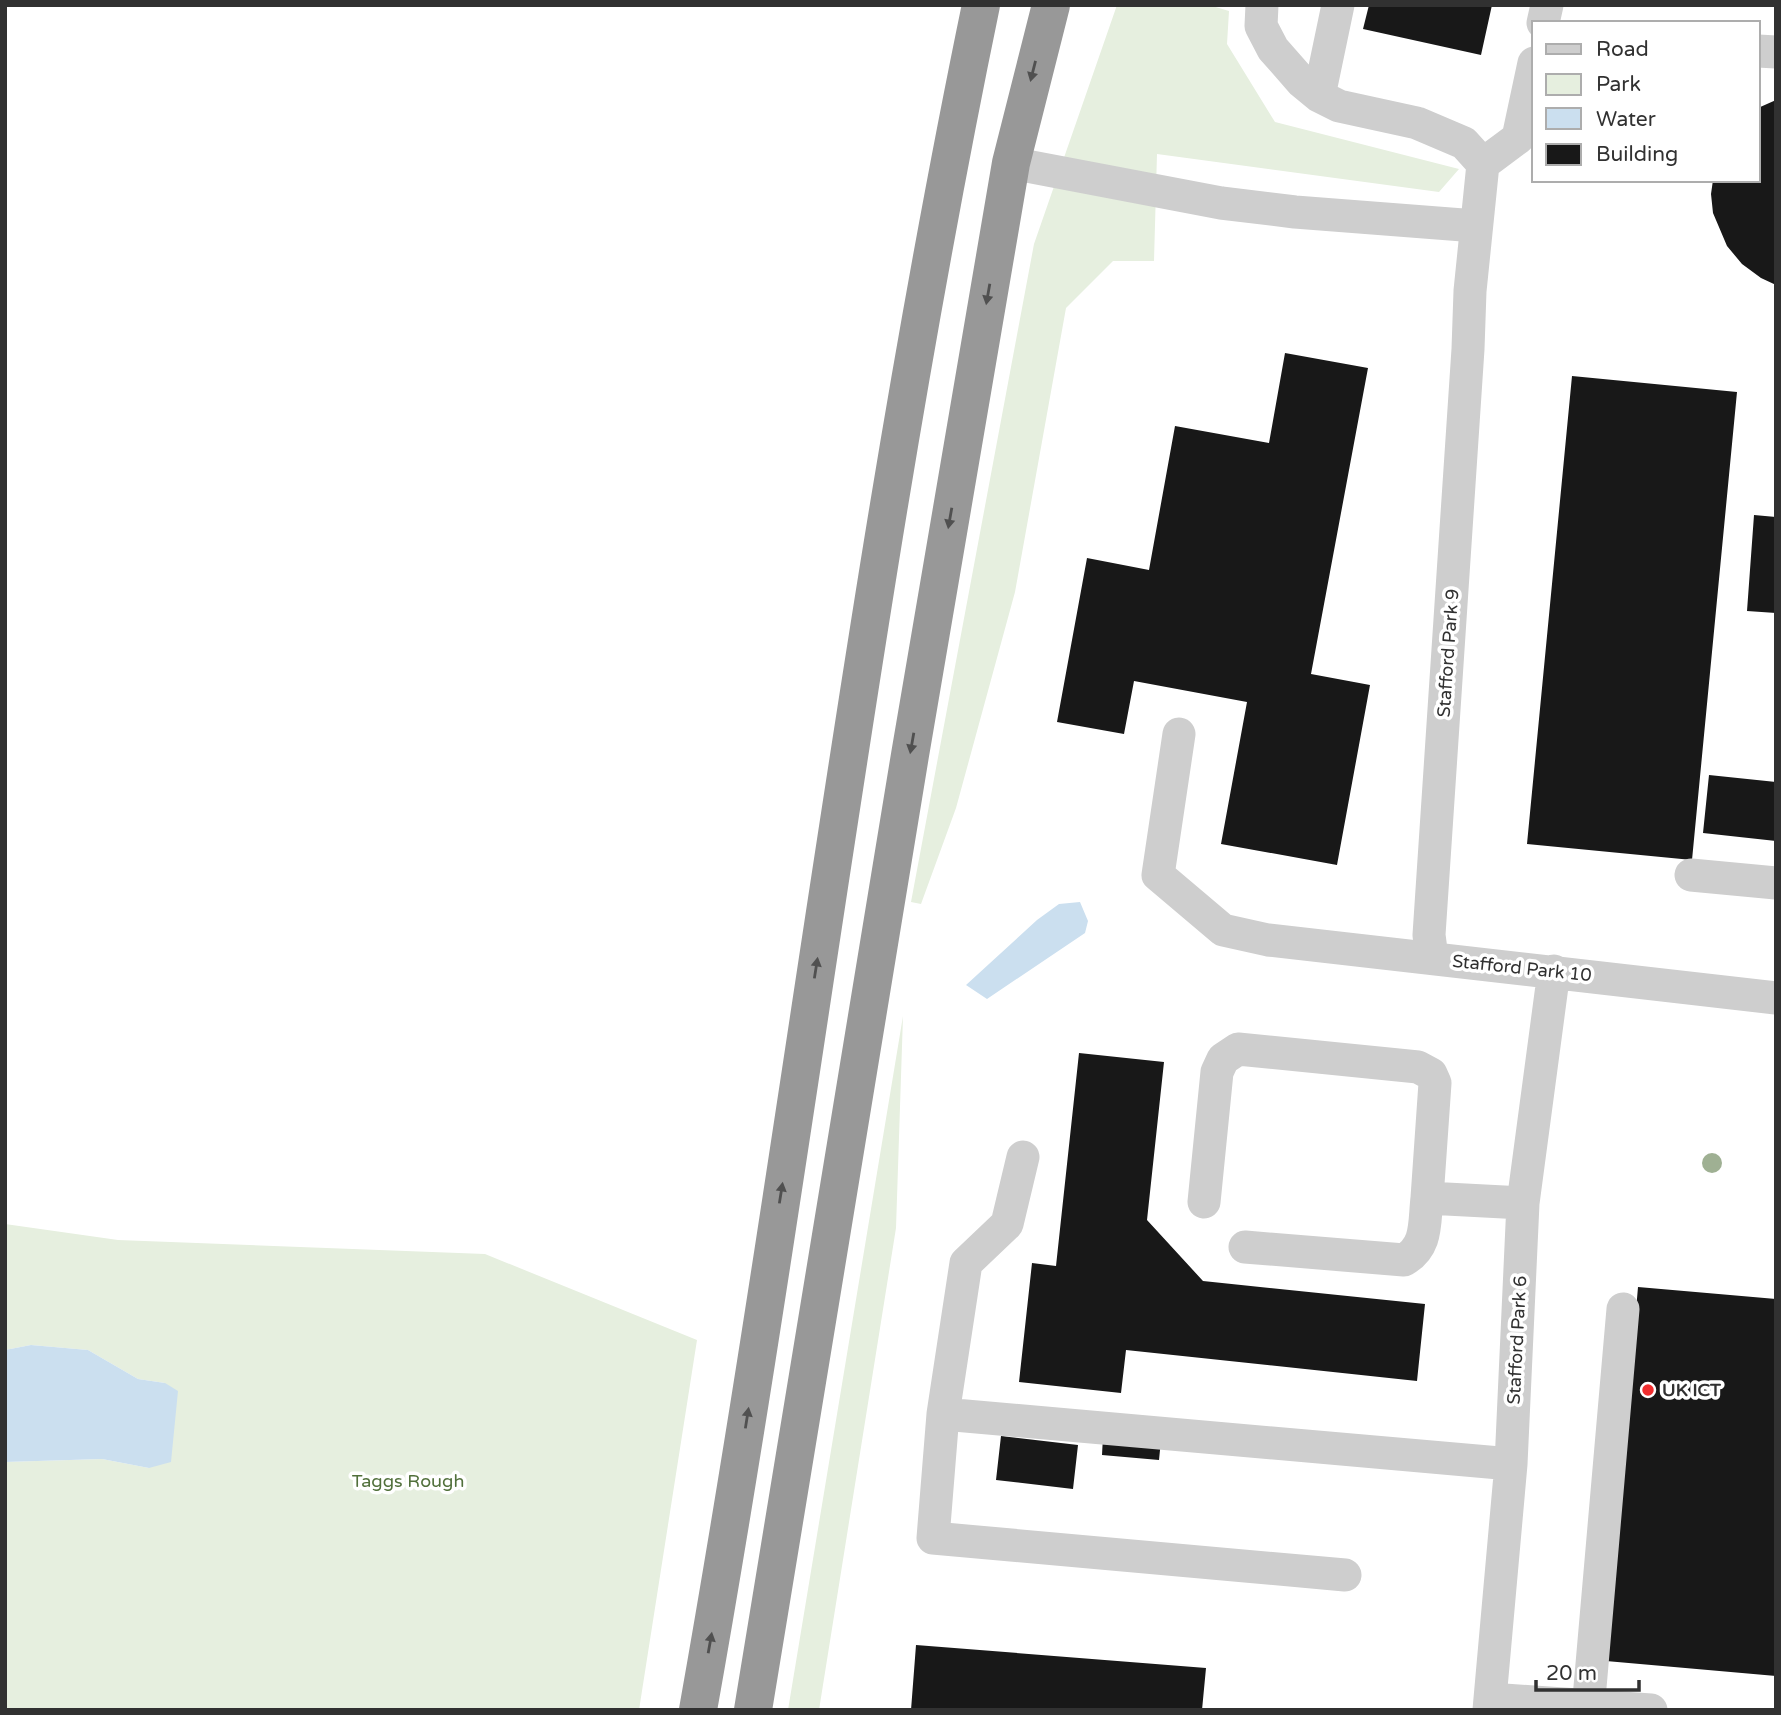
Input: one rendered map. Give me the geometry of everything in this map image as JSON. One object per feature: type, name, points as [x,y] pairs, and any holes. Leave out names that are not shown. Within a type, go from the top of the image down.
[{"type":"highway","points":[[698,1710],[727,1548],[866,642],[949,159],[981,5]]},
{"type":"highway","points":[[753,1710],[1011,163],[1051,5]]},
{"type":"street","points":[[1262,5],[1261,26],[1273,49],[1301,82],[1319,96],[1339,106],[1417,123],[1464,143],[1483,164],[1518,138],[1532,80]]},
{"type":"street","points":[[1319,96],[1338,5]]},
{"type":"street","points":[[1011,163],[1221,203],[1295,212],[1476,226]]},
{"type":"street","name":"Stafford Park 9","points":[[1432,958],[1429,935],[1470,291],[1483,164]]},
{"type":"street","name":"Stafford Park 10","points":[[1179,734],[1158,875],[1223,930],[1268,940],[1776,998]]},
{"type":"street","points":[[1691,875],[1776,883]]},
{"type":"street","name":"Stafford Park 6","points":[[1490,1705],[1511,1464],[1523,1203],[1554,971]]},
{"type":"street","points":[[1204,1202],[1217,1072],[1223,1059],[1238,1049],[1418,1067],[1431,1074],[1435,1083],[1427,1198],[1421,1245],[1415,1254],[1404,1260],[1245,1247]]},
{"type":"street","points":[[1023,1157],[1007,1224],[966,1263],[943,1414],[933,1538],[1345,1574]]},
{"type":"street","points":[[1427,1198],[1523,1203]]},
{"type":"street","points":[[1588,1708],[1623,1309]]},
{"type":"street","points":[[943,1414],[1511,1464]]},
{"type":"street","points":[[1490,1705],[1651,1710]]},
{"type":"green space","points":[[1117,5],[1209,5],[1229,11],[1227,44],[1275,122],[1459,169],[1439,192],[1157,154],[1154,261],[1113,261],[1066,308],[1015,592],[956,808],[921,904],[911,902],[1034,244]]},
{"type":"green space","points":[[903,1016],[896,1228],[819,1710],[788,1710]]},
{"type":"green space","name":"Taggs Rough","points":[[5,1224],[118,1240],[485,1254],[697,1340],[639,1710],[5,1710],[5,1462],[102,1459],[149,1468],[165,1383],[138,1379],[88,1350],[31,1345],[5,1350]]},
{"type":"water","points":[[1080,902],[1088,921],[1085,933],[987,999],[966,985],[1037,920],[1059,904]]},
{"type":"water","points":[[31,1345],[88,1350],[138,1379],[165,1383],[178,1391],[171,1462],[149,1468],[102,1459],[5,1462],[5,1350]]},
{"type":"building","points":[[1369,5],[1492,5],[1481,55],[1363,29]]},
{"type":"building","points":[[1776,100],[1776,285],[1742,264],[1727,246],[1713,213],[1711,194],[1713,182],[1760,182],[1760,107]]},
{"type":"building","points":[[1285,353],[1368,368],[1311,674],[1370,685],[1337,865],[1221,844],[1247,702],[1134,681],[1124,734],[1057,722],[1087,558],[1149,570],[1175,426],[1269,443]]},
{"type":"building","points":[[1572,376],[1737,392],[1692,860],[1527,844]]},
{"type":"building","points":[[1754,515],[1776,517],[1776,613],[1747,611]]},
{"type":"building","points":[[1709,775],[1776,782],[1776,841],[1703,833]]},
{"type":"building","points":[[1079,1053],[1164,1062],[1147,1220],[1203,1281],[1425,1304],[1417,1381],[1126,1350],[1121,1393],[1019,1382],[1032,1263],[1056,1266]]},
{"type":"building","points":[[1638,1287],[1776,1299],[1776,1676],[1606,1661]]},
{"type":"building","points":[[1001,1436],[1078,1445],[1073,1489],[996,1480]]},
{"type":"building","points":[[1103,1436],[1161,1440],[1159,1460],[1102,1455]]},
{"type":"building","points":[[916,1645],[1206,1668],[1202,1710],[911,1710]]},
{"type":"place","name":"UK ICT","points":[[1648,1390]]}]
